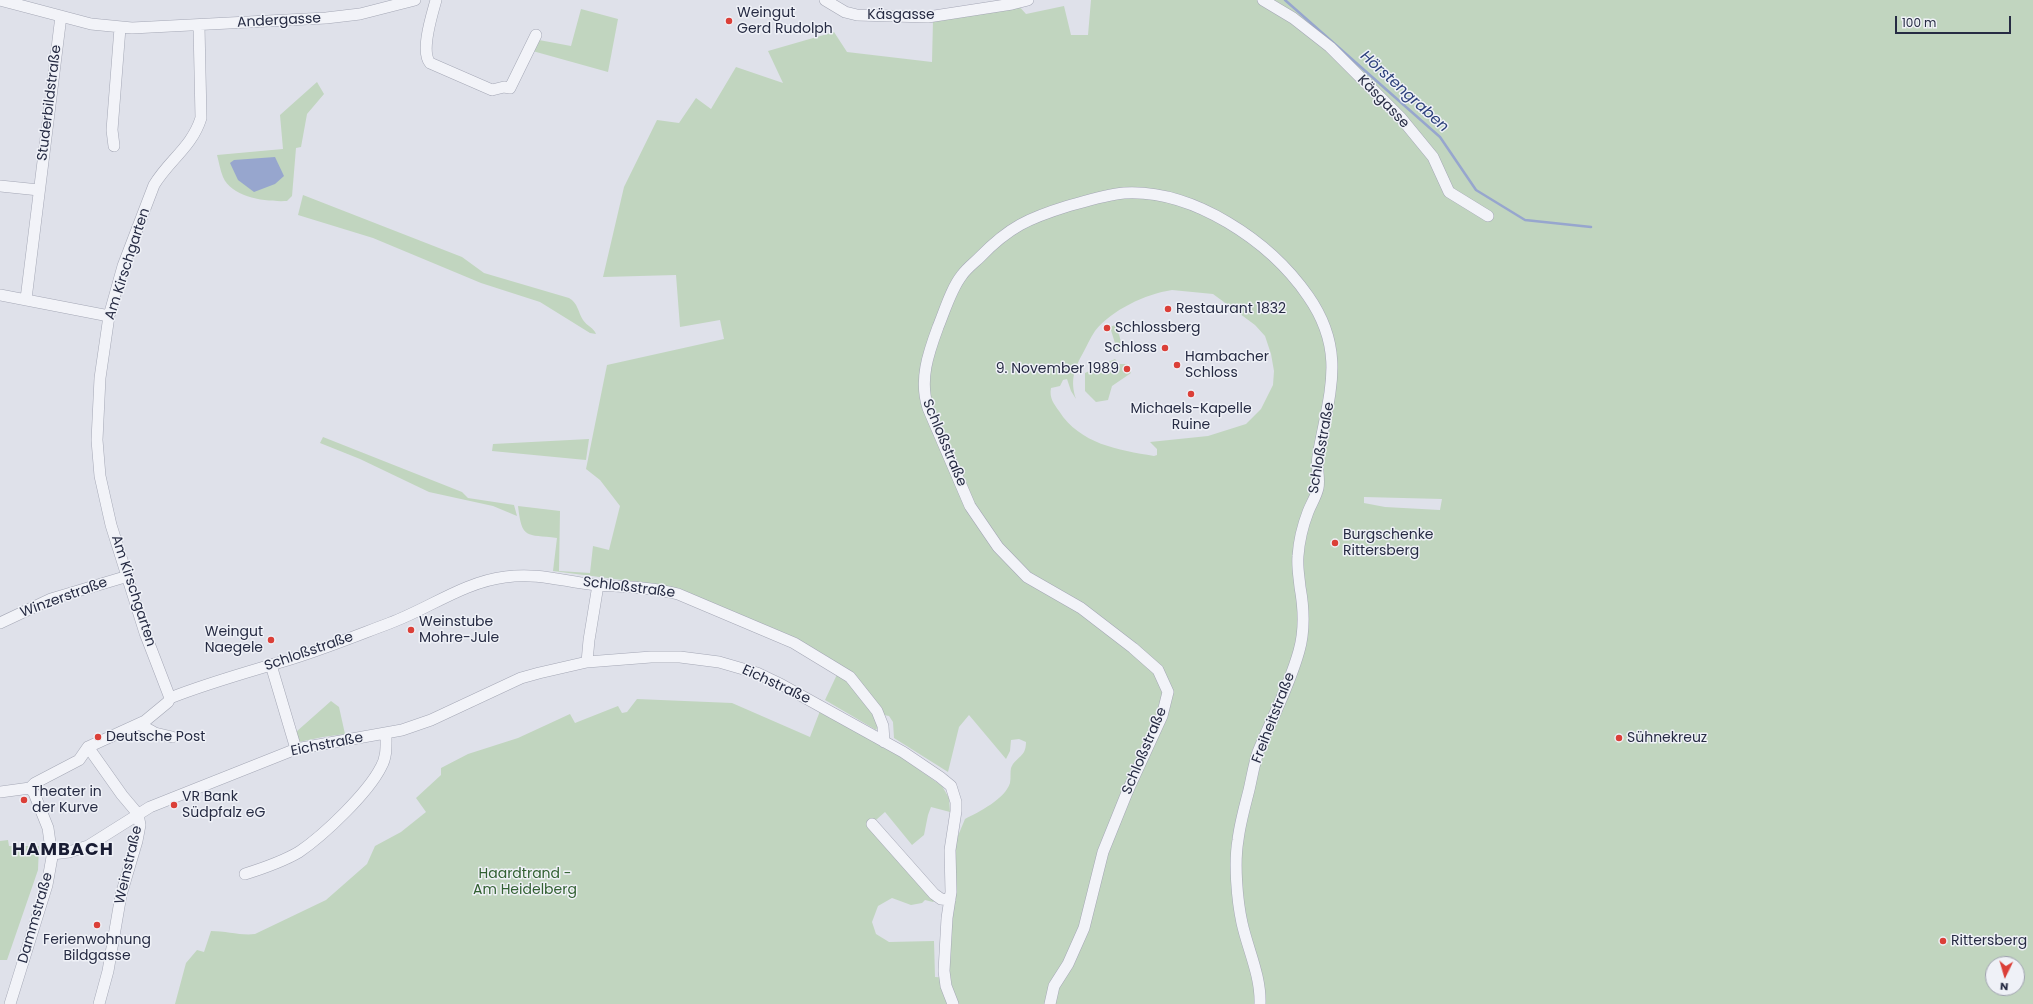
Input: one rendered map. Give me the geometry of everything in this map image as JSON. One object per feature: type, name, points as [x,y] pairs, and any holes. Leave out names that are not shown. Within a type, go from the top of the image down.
[{"type":"street","name":"Andergasse","points":[[0,0],[23,3],[61,16],[91,24],[120,28],[142,28],[342,17],[415,0]]},
{"type":"street","points":[[436,0],[427,36],[427,59],[430,63],[492,90],[504,87],[510,88],[536,35]]},
{"type":"street","name":"Käsgasse","points":[[825,0],[845,12],[858,15],[928,17],[1012,4],[1028,0]]},
{"type":"street","name":"Käsgasse","points":[[1263,0],[1293,18],[1330,47],[1401,118],[1433,157],[1449,192],[1488,216]]},
{"type":"street","name":"Studerbildstraße","points":[[26,299],[61,16]]},
{"type":"street","name":"Am Kirschgarten","points":[[170,698],[145,633],[111,525],[98,459],[98,401],[102,356],[109,316],[123,266],[154,185],[189,143],[199,125],[202,105],[199,26]]},
{"type":"street","points":[[114,146],[112,130],[120,28]]},
{"type":"street","points":[[0,186],[39,190]]},
{"type":"street","name":"Schloßstraße","points":[[1050,1004],[1054,986],[1068,964],[1084,928],[1103,852],[1128,790],[1162,716],[1168,692],[1158,670],[1133,648],[1081,608],[1027,577],[998,546],[970,506],[928,408],[924,388],[925,365],[934,337],[945,310],[962,276],[1010,229],[1034,218],[1095,198],[1125,193],[1153,194],[1180,201],[1208,211],[1238,228],[1283,266],[1310,299],[1325,328],[1332,358],[1331,392],[1317,461],[1319,482],[1312,502]]},
{"type":"street","points":[[0,295],[109,316]]},
{"type":"street","name":"Freiheitstraße","points":[[1260,1004],[1258,981],[1239,908],[1237,842],[1257,756],[1283,699],[1299,651],[1304,615],[1297,569],[1300,541],[1307,514],[1312,502]]},
{"type":"street","name":"Schloßstraße","points":[[88,747],[139,724],[155,714],[170,698],[316,651],[393,622],[456,592],[503,577],[529,575],[545,576],[598,585],[630,586],[678,594],[794,643],[850,677],[877,711],[883,726],[884,742]]},
{"type":"street","name":"Winzerstraße","points":[[0,623],[52,600],[128,576]]},
{"type":"street","points":[[587,662],[598,585]]},
{"type":"street","name":"Eichstraße","points":[[52,854],[69,852],[88,846],[138,814],[184,793],[296,749],[386,734],[431,720],[521,678],[587,662],[651,657],[680,657],[719,662],[757,673],[782,685],[884,742]]},
{"type":"street","points":[[271,665],[296,749]]},
{"type":"street","points":[[139,724],[155,733],[172,737]]},
{"type":"street","points":[[245,874],[270,866],[299,852],[344,811],[381,768],[386,748],[386,734]]},
{"type":"street","points":[[884,742],[940,777],[951,786],[954,793],[956,811],[950,850],[950,900],[947,918],[944,971],[946,986],[952,1004]]},
{"type":"street","points":[[0,792],[30,788],[35,783],[79,760],[88,747]]},
{"type":"street","name":"Weinstraße","points":[[88,747],[140,818],[140,833],[121,895],[108,971],[99,1004]]},
{"type":"street","name":"Dammstraße","points":[[10,1004],[49,877],[52,854],[45,820],[33,791],[30,788]]},
{"type":"street","points":[[872,824],[934,894],[942,899],[950,900]]},
{"type":"green space","name":"Haardtrand - Am Heidelberg","points":[[1091,0],[2033,0],[2033,1004],[175,1004],[186,963],[197,950],[204,952],[211,931],[255,934],[326,900],[367,864],[375,846],[401,832],[426,812],[416,798],[441,775],[441,768],[468,754],[518,738],[570,714],[575,723],[618,706],[622,713],[627,712],[637,699],[732,703],[810,737],[820,711],[901,757],[942,786],[949,798],[950,812],[931,807],[924,835],[912,845],[885,812],[868,827],[937,899],[933,902],[925,900],[922,903],[911,905],[892,898],[878,906],[872,922],[876,934],[889,942],[934,941],[935,977],[949,978],[955,843],[965,819],[997,800],[1007,789],[1010,783],[1011,768],[1015,761],[1023,754],[1026,747],[1026,742],[1019,739],[1011,740],[1010,751],[1006,759],[969,715],[959,727],[948,772],[894,738],[893,722],[889,716],[884,715],[876,730],[825,700],[841,666],[661,585],[553,571],[557,538],[527,533],[521,525],[518,506],[560,511],[559,571],[590,573],[593,546],[609,550],[620,506],[600,480],[586,469],[607,365],[724,339],[720,320],[680,327],[676,275],[603,277],[624,187],[657,120],[679,123],[696,98],[711,109],[736,67],[783,83],[768,51],[834,32],[847,52],[932,62],[933,20],[1017,4],[1026,14],[1064,6],[1071,35],[1088,35]],"holes":[[[1172,290],[1213,294],[1255,325],[1265,336],[1271,354],[1274,371],[1273,385],[1261,409],[1246,424],[1208,436],[1150,442],[1157,449],[1157,455],[1154,456],[1101,444],[1078,431],[1068,422],[1051,398],[1051,388],[1060,386],[1063,380],[1067,379],[1071,391],[1076,399],[1073,386],[1075,370],[1090,339],[1102,323],[1110,316],[1130,304],[1162,292]],[[1364,497],[1442,499],[1440,510],[1385,507],[1364,503]]]},
{"type":"green space","points":[[581,9],[618,19],[608,72],[529,50],[539,40],[571,46]]},
{"type":"green space","points":[[317,82],[324,94],[307,114],[301,147],[296,148],[292,196],[287,201],[270,201],[251,197],[234,190],[223,177],[217,155],[283,149],[280,115]]},
{"type":"green space","points":[[303,195],[462,257],[484,273],[569,298],[576,305],[586,324],[594,330],[596,334],[590,333],[540,302],[481,283],[373,238],[298,215]]},
{"type":"green space","points":[[1115,325],[1121,343],[1118,353],[1110,327]]},
{"type":"green space","points":[[1115,359],[1119,364],[1127,364],[1131,373],[1112,386],[1108,400],[1096,402],[1085,391],[1085,373]]},
{"type":"green space","points":[[323,437],[462,492],[468,498],[514,505],[517,516],[493,506],[429,492],[360,459],[320,443]]},
{"type":"green space","points":[[589,439],[586,460],[492,451],[493,444]]},
{"type":"green space","points":[[331,701],[339,707],[345,734],[299,742],[296,732]]},
{"type":"green space","points":[[8,840],[9,846],[39,846],[38,870],[7,960],[0,960],[0,841]]},
{"type":"water","points":[[275,157],[284,176],[275,184],[254,192],[238,180],[230,163],[234,160]]},
{"type":"waterway","name":"Hörstengraben","points":[[1285,0],[1440,137],[1476,190],[1525,220],[1591,227]]},
{"type":"place","name":"Weingut Gerd Rudolph","points":[[729,21]]},
{"type":"place","name":"Restaurant 1832","points":[[1168,309]]},
{"type":"place","name":"Schlossberg","points":[[1107,328]]},
{"type":"place","name":"Schloss","points":[[1165,348]]},
{"type":"place","name":"Hambacher Schloss","points":[[1177,365]]},
{"type":"place","name":"9. November 1989","points":[[1127,369]]},
{"type":"place","name":"Michaels-Kapelle Ruine","points":[[1191,394]]},
{"type":"place","name":"Burgschenke Rittersberg","points":[[1335,543]]},
{"type":"place","name":"Weinstube Mohre-Jule","points":[[411,630]]},
{"type":"place","name":"Weingut Naegele","points":[[271,640]]},
{"type":"place","name":"Deutsche Post","points":[[98,737]]},
{"type":"place","name":"Sühnekreuz","points":[[1619,738]]},
{"type":"place","name":"Theater in der Kurve","points":[[24,800]]},
{"type":"place","name":"VR Bank Südpfalz eG","points":[[174,805]]},
{"type":"place","name":"Ferienwohnung Bildgasse","points":[[97,925]]},
{"type":"place","name":"Rittersberg","points":[[1943,941]]},
{"type":"district","name":"HAMBACH","points":[[63,850]]}]
